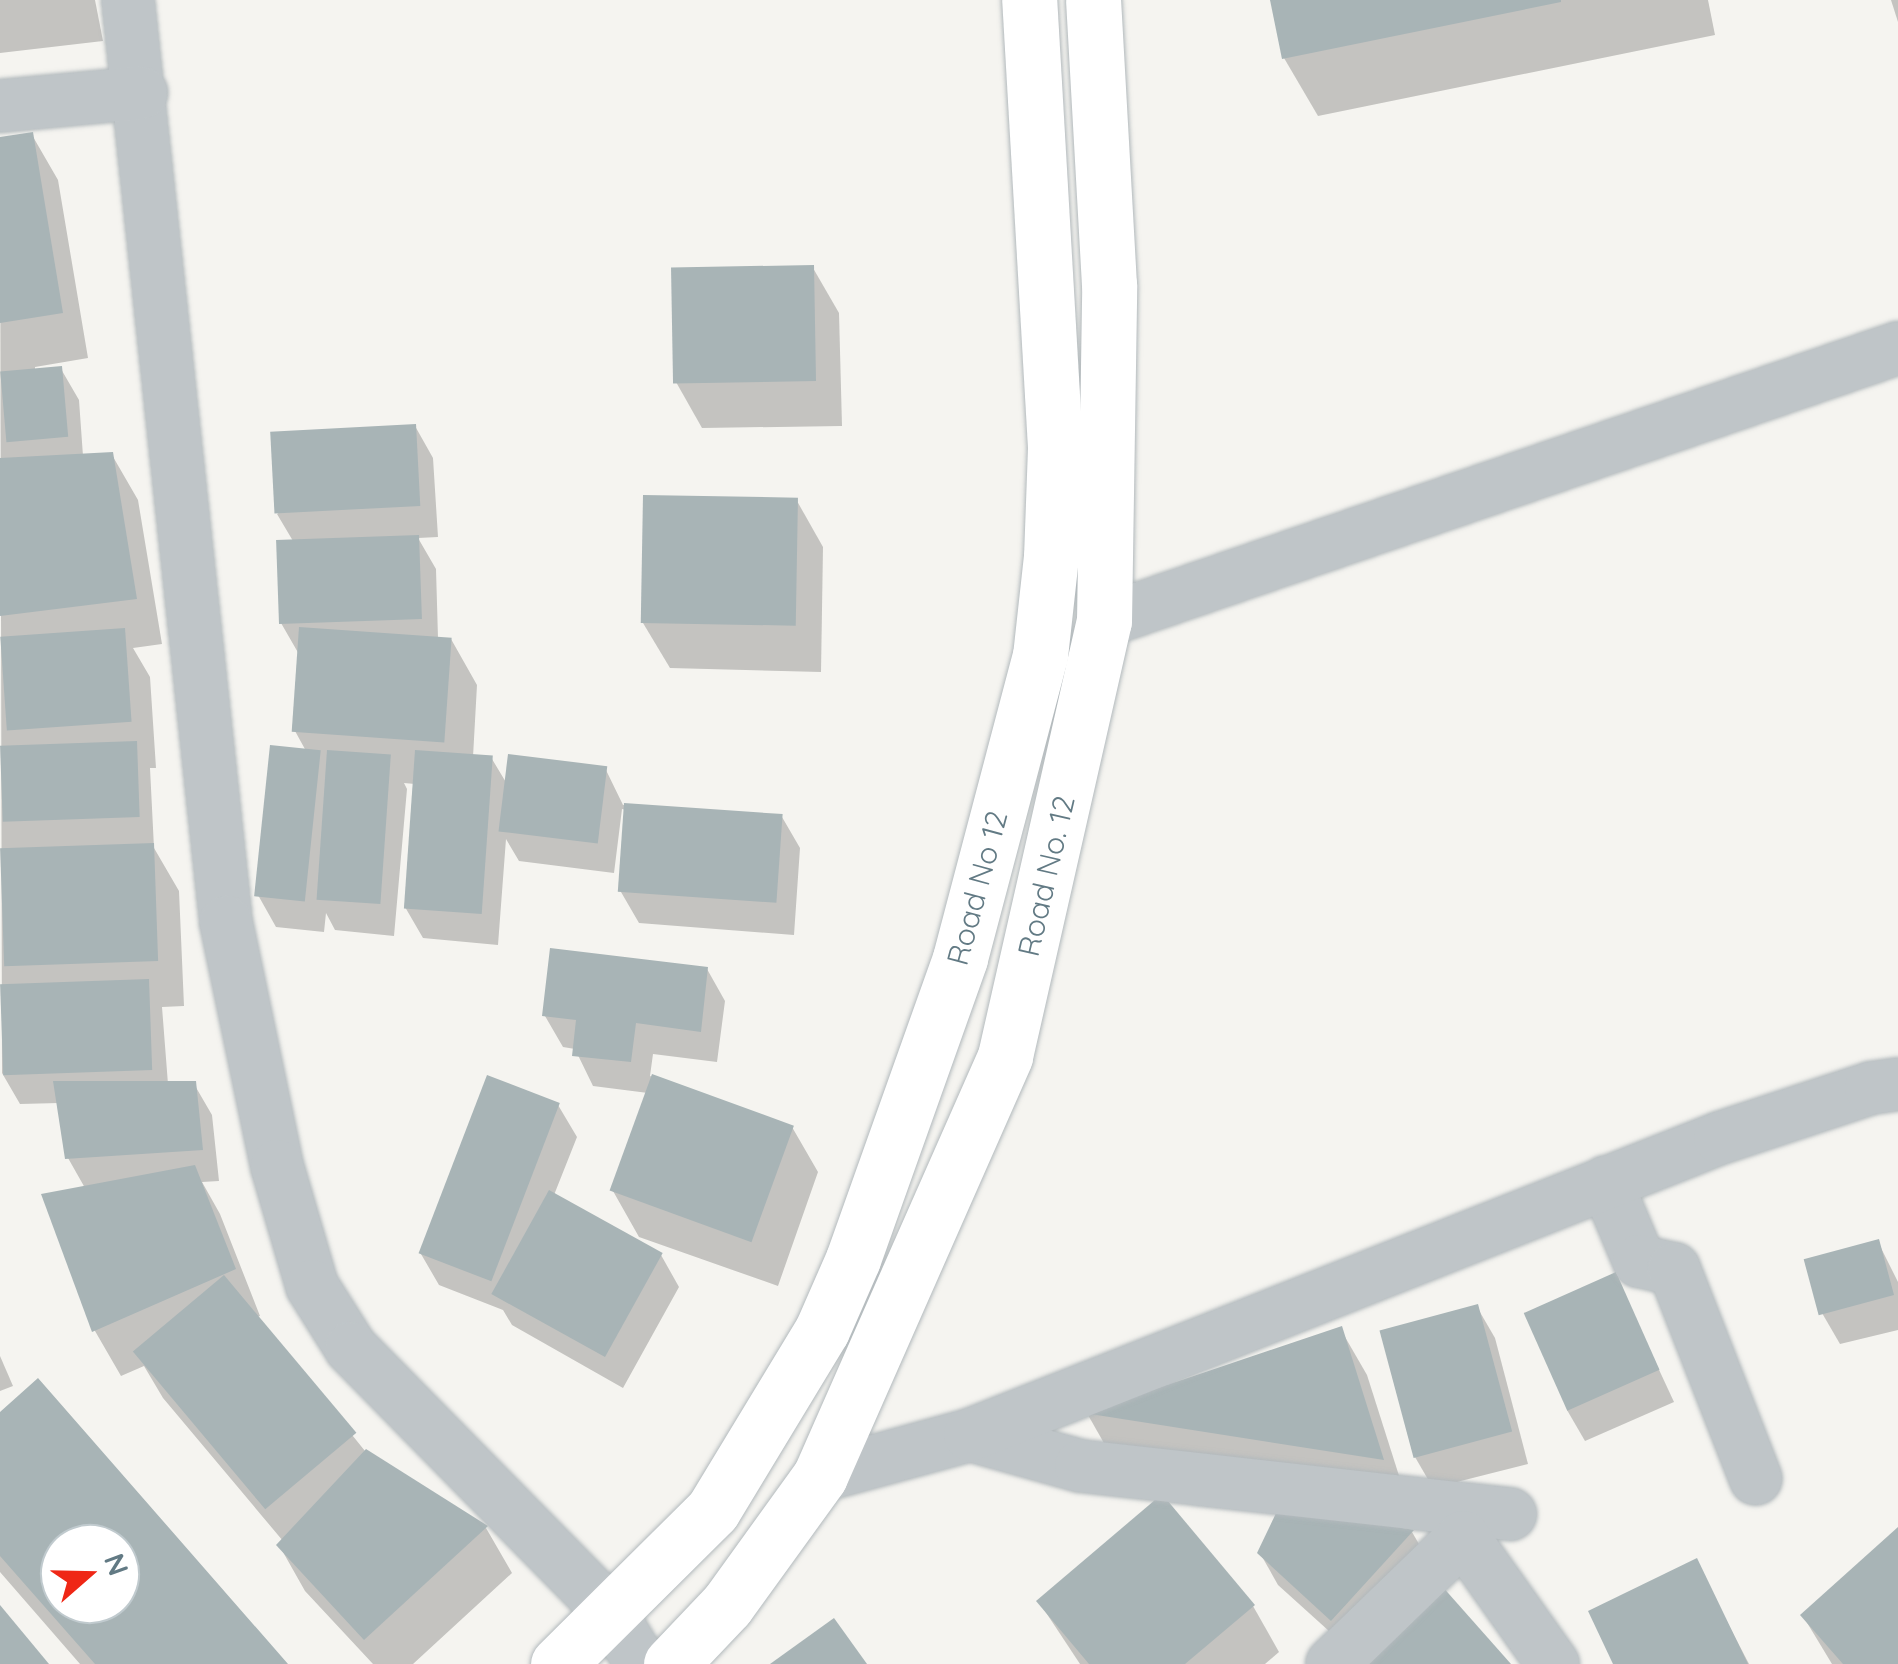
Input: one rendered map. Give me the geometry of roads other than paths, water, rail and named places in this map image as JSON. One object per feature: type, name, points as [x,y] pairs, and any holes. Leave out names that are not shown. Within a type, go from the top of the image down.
[{"type":"main road","name":"Road No 12","points":[[558,1664],[714,1510],[822,1330],[853,1258],[960,958],[1040,656],[1051,557],[1055,447],[1029,0]]},
{"type":"main road","name":"Road No. 12","points":[[671,1664],[727,1605],[820,1476],[1005,1056],[1104,621],[1109,285],[1093,0]]},
{"type":"street","points":[[128,0],[141,92],[226,922],[277,1166],[312,1286],[351,1348],[610,1612],[641,1664]]},
{"type":"street","points":[[0,106],[141,92]]},
{"type":"street","points":[[1104,621],[1898,348]]},
{"type":"street","points":[[820,1476],[970,1434],[1720,1138],[1871,1088],[1898,1084]]},
{"type":"street","points":[[1606,1182],[1639,1260],[1674,1269],[1756,1479]]},
{"type":"street","points":[[970,1434],[1081,1466],[1510,1514]]},
{"type":"street","points":[[1332,1664],[1464,1537],[1553,1664]]}]
